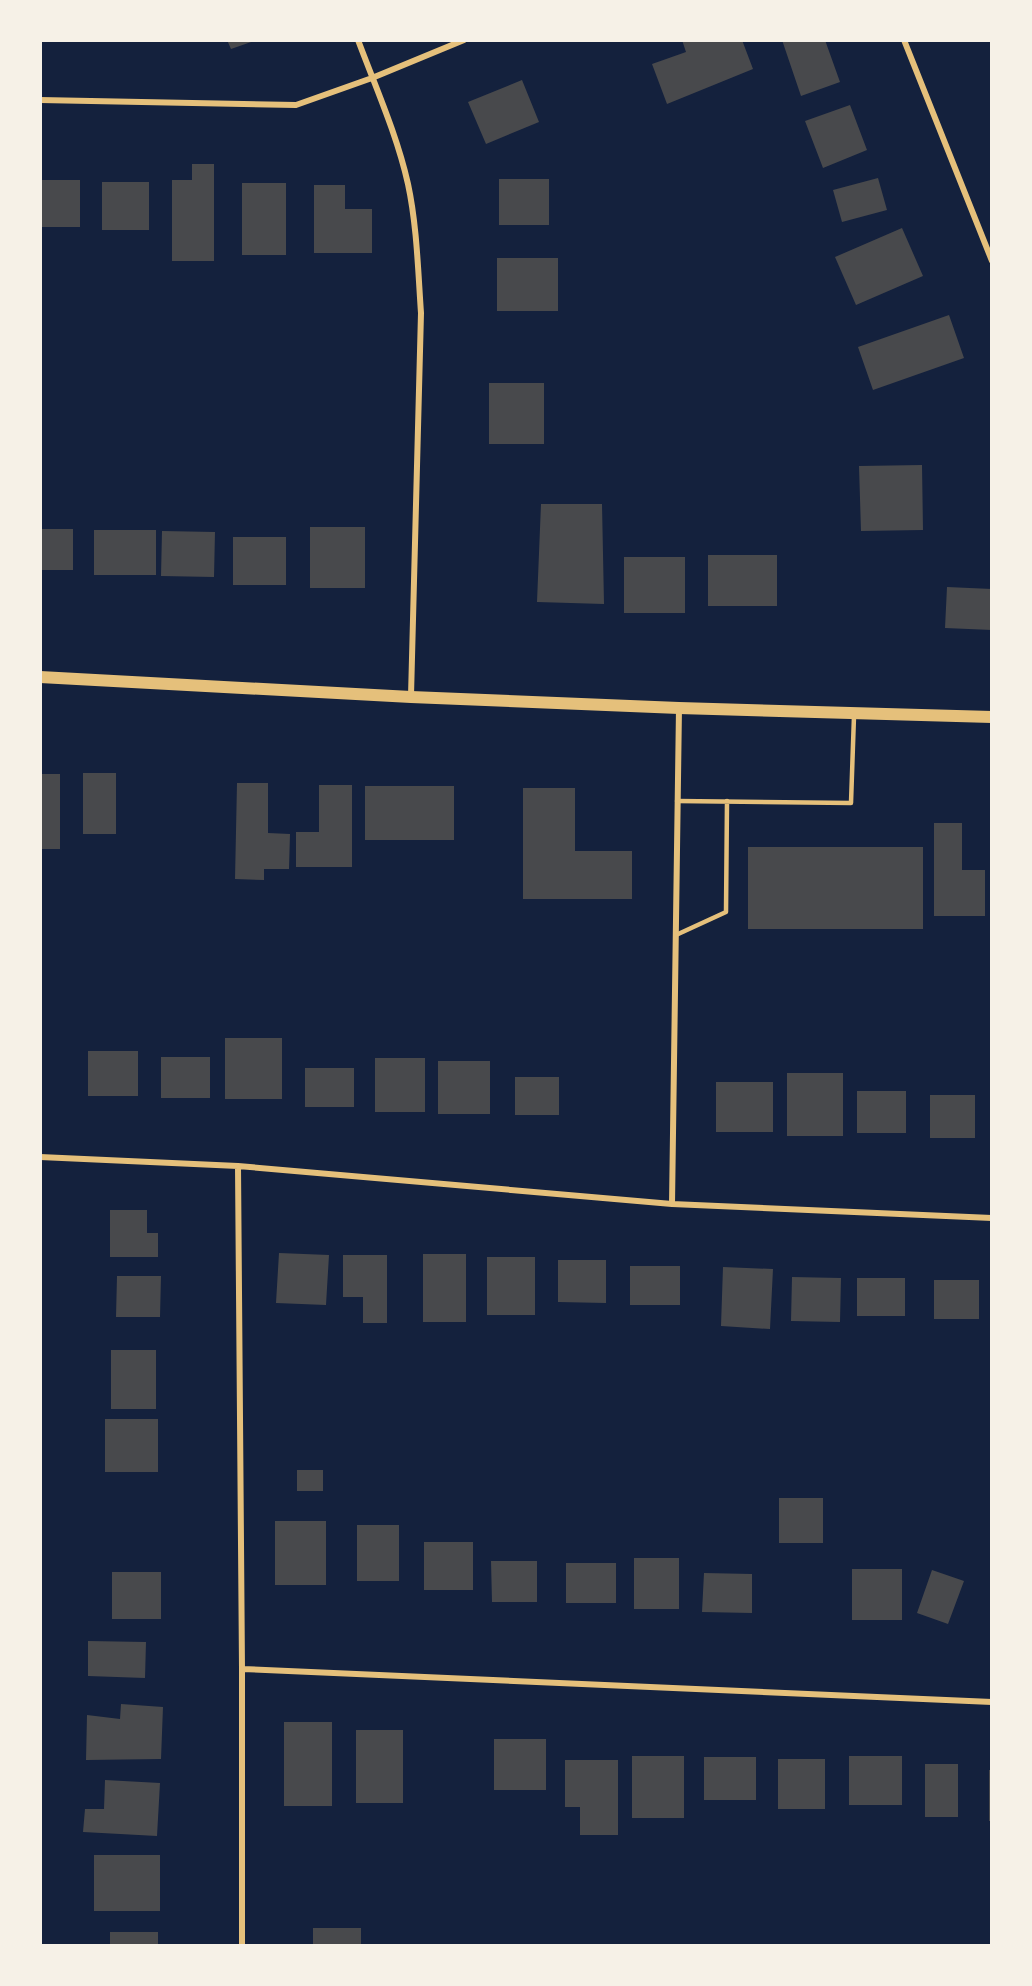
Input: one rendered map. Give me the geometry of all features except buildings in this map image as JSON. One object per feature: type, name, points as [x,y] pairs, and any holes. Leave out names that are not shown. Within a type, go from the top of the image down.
[{"type":"main road","points":[[40,677],[679,708],[992,717]]},
{"type":"street","points":[[358,40],[397,141],[408,186],[421,313],[411,696]]},
{"type":"street","points":[[40,100],[296,105],[372,78],[464,40]]},
{"type":"street","points":[[904,40],[992,261]]},
{"type":"street","points":[[672,1204],[679,708]]},
{"type":"street","points":[[40,1157],[238,1166],[672,1204],[992,1218]]},
{"type":"street","points":[[238,1166],[242,1946]]},
{"type":"street","points":[[242,1669],[992,1702]]},
{"type":"lane","points":[[677,801],[851,803],[854,713]]},
{"type":"lane","points":[[676,936],[726,912],[727,801]]}]
